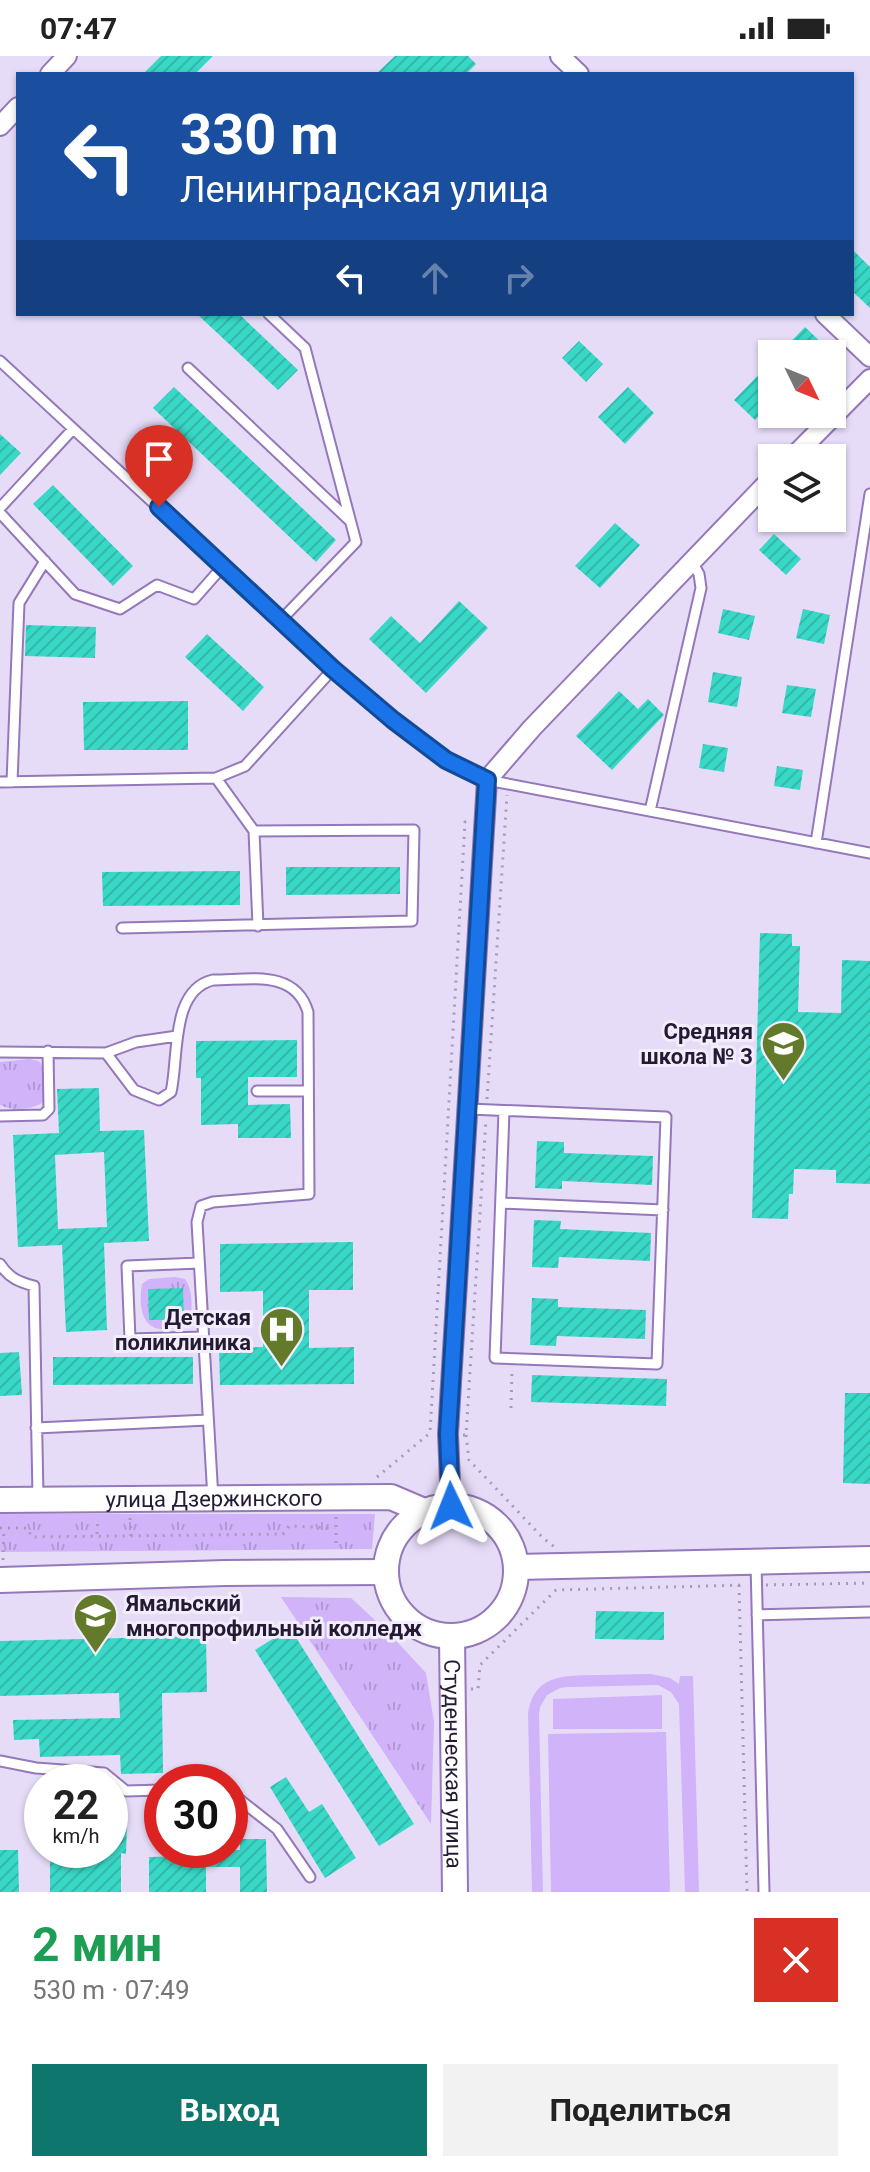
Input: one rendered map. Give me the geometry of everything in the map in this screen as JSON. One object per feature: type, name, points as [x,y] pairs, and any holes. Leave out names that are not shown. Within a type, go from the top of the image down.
[{"type":"street","points":[[52,72],[67,56]]},
{"type":"street","points":[[560,56],[577,72]]},
{"type":"street","points":[[0,126],[16,109]]},
{"type":"street","points":[[827,316],[870,357]]},
{"type":"street","points":[[806,444],[870,379]]},
{"type":"street","points":[[451,1506],[448,1434],[478,1109],[487,780],[532,728],[758,492]]},
{"type":"street","name":"улица Дзержинского","points":[[0,1500],[391,1497],[424,1511]]},
{"type":"street","points":[[451,1506],[475,1510],[500,1527],[514,1553],[516,1567],[513,1592],[504,1610],[490,1624],[473,1633],[437,1636],[418,1628],[402,1616],[391,1599],[386,1559],[393,1539],[406,1522],[424,1511],[451,1506]]},
{"type":"street","points":[[516,1567],[757,1573],[870,1559]]},
{"type":"street","points":[[2,1571],[386,1572]]},
{"type":"street","name":"Студенческая улица","points":[[452,1636],[455,1892]]},
{"type":"lane","points":[[271,316],[305,348],[356,542],[281,620]]},
{"type":"lane","points":[[0,361],[333,669],[446,760],[487,780],[870,853]]},
{"type":"lane","points":[[188,368],[350,521]]},
{"type":"lane","points":[[73,429],[0,511],[75,594],[120,609],[157,585],[194,599],[224,565]]},
{"type":"lane","points":[[816,843],[870,494]]},
{"type":"lane","points":[[12,782],[19,603],[45,561]]},
{"type":"lane","points":[[650,811],[701,588],[699,574],[691,561]]},
{"type":"lane","points":[[0,782],[216,778],[245,766],[333,669]]},
{"type":"lane","points":[[216,778],[254,831],[258,926]]},
{"type":"lane","points":[[122,928],[412,921],[414,830],[254,831]]},
{"type":"lane","points":[[106,1053],[134,1090],[159,1100],[171,1092],[177,1036],[187,999],[202,982],[281,981],[304,997],[308,1012],[309,1194],[213,1202],[201,1206],[197,1222],[213,1499]]},
{"type":"lane","points":[[0,1052],[106,1053],[136,1042],[177,1036]]},
{"type":"lane","points":[[0,1116],[43,1115],[49,1109],[48,1051]]},
{"type":"lane","points":[[257,1091],[308,1091]]},
{"type":"lane","points":[[478,1109],[666,1117],[657,1364],[495,1358],[504,1111]]},
{"type":"lane","points":[[501,1203],[663,1210]]},
{"type":"lane","points":[[199,1263],[127,1266],[130,1339],[203,1337]]},
{"type":"lane","points":[[0,1264],[18,1282],[34,1286],[38,1500]]},
{"type":"lane","points":[[36,1428],[208,1420]]},
{"type":"lane","points":[[757,1573],[764,1892]]},
{"type":"lane","points":[[757,1615],[870,1612]]},
{"type":"lane","points":[[0,1761],[36,1768],[104,1773],[126,1791],[144,1790]]},
{"type":"lane","points":[[248,1806],[277,1829],[310,1877]]},
{"type":"path","points":[[448,1434],[507,784]]},
{"type":"path","points":[[505,826],[465,822],[448,1434],[543,1538],[555,1547],[569,1551]]},
{"type":"path","points":[[511,1408],[512,1358]]},
{"type":"path","points":[[376,1478],[448,1434]]},
{"type":"path","points":[[97,1536],[98,1518]]},
{"type":"path","points":[[130,1518],[131,1536]]},
{"type":"path","points":[[2,1571],[2,1528],[27,1528],[32,1537],[283,1534],[289,1526],[289,1518]]},
{"type":"path","points":[[289,1526],[298,1526],[298,1518]]},
{"type":"path","points":[[289,1526],[336,1529]]},
{"type":"path","points":[[452,1690],[478,1689],[480,1665],[556,1590],[739,1585],[757,1573],[870,1583]]},
{"type":"path","points":[[739,1585],[747,1892]]},
{"type":"green space","points":[[39,1061],[44,1070],[42,1103],[21,1109],[0,1105],[0,1062]]},
{"type":"green space","points":[[149,1279],[185,1279],[190,1289],[192,1306],[189,1322],[165,1329],[156,1328],[149,1324],[141,1308],[142,1284]]},
{"type":"green space","points":[[0,1514],[375,1514],[372,1549],[0,1552]]},
{"type":"green space","points":[[281,1597],[351,1598],[426,1673],[434,1722],[431,1824]]},
{"type":"green space","points":[[651,1674],[670,1678],[679,1684],[680,1676],[693,1676],[699,1892],[685,1892],[679,1704],[671,1692],[658,1685],[568,1687],[547,1695],[539,1715],[543,1892],[532,1892],[528,1714],[531,1701],[544,1684],[563,1677]]},
{"type":"green space","points":[[662,1695],[662,1729],[553,1729],[553,1699]]},
{"type":"green space","points":[[666,1732],[670,1892],[551,1892],[548,1734]]},
{"type":"building","points":[[161,56],[213,56],[197,72],[145,72]]},
{"type":"building","points":[[395,56],[468,56],[476,64],[468,72],[378,72]]},
{"type":"building","points":[[854,251],[870,267],[870,308],[854,293]]},
{"type":"building","points":[[199,316],[241,316],[298,370],[278,390]]},
{"type":"building","points":[[805,327],[819,340],[792,340]]},
{"type":"building","points":[[579,341],[603,364],[586,382],[562,358]]},
{"type":"building","points":[[758,375],[758,417],[755,420],[734,400]]},
{"type":"building","points":[[174,387],[336,540],[316,562],[153,408]]},
{"type":"building","points":[[628,387],[654,413],[625,444],[598,417]]},
{"type":"building","points":[[0,434],[21,453],[0,475]]},
{"type":"building","points":[[53,485],[133,566],[113,586],[33,504]]},
{"type":"building","points":[[615,523],[640,545],[600,588],[575,566]]},
{"type":"building","points":[[774,534],[801,559],[786,575],[759,550]]},
{"type":"building","points":[[459,601],[488,628],[426,693],[369,639],[391,616],[420,643]]},
{"type":"building","points":[[723,609],[755,616],[749,640],[718,633]]},
{"type":"building","points":[[803,609],[830,615],[824,644],[796,638]]},
{"type":"building","points":[[26,625],[96,627],[95,658],[25,656]]},
{"type":"building","points":[[207,634],[264,687],[243,711],[185,657]]},
{"type":"building","points":[[713,672],[742,677],[737,707],[708,702]]},
{"type":"building","points":[[787,685],[816,689],[811,717],[782,713]]},
{"type":"building","points":[[619,691],[638,709],[648,699],[664,715],[612,770],[576,736]]},
{"type":"building","points":[[188,701],[188,750],[84,750],[83,702]]},
{"type":"building","points":[[703,744],[728,748],[724,772],[699,768]]},
{"type":"building","points":[[777,766],[803,770],[800,790],[774,786]]},
{"type":"building","points":[[286,867],[400,867],[400,894],[286,895]]},
{"type":"building","points":[[240,871],[240,905],[103,906],[102,872]]},
{"type":"building","points":[[760,933],[792,934],[792,946],[800,946],[798,1012],[841,1013],[842,960],[870,961],[870,1184],[836,1183],[836,1170],[794,1169],[788,1219],[752,1218]]},
{"type":"building","points":[[297,1040],[297,1077],[248,1077],[248,1105],[290,1104],[291,1138],[238,1138],[238,1124],[201,1125],[201,1078],[196,1078],[196,1041]]},
{"type":"building","points":[[99,1088],[100,1131],[144,1130],[149,1241],[104,1243],[107,1330],[66,1332],[62,1245],[18,1247],[13,1135],[59,1133],[57,1089]],"holes":[[[104,1152],[107,1227],[58,1229],[55,1155]]]},
{"type":"building","points":[[537,1141],[564,1142],[564,1153],[653,1156],[652,1185],[562,1181],[562,1189],[535,1188]]},
{"type":"building","points":[[534,1220],[561,1221],[560,1229],[651,1233],[650,1261],[559,1257],[558,1268],[532,1267]]},
{"type":"building","points":[[353,1242],[353,1290],[309,1290],[309,1348],[354,1347],[354,1384],[220,1385],[219,1348],[263,1347],[263,1291],[220,1292],[220,1244]]},
{"type":"building","points":[[183,1288],[184,1320],[149,1320],[148,1289]]},
{"type":"building","points":[[532,1298],[558,1299],[558,1307],[646,1310],[645,1339],[557,1336],[556,1346],[530,1345]]},
{"type":"building","points":[[19,1352],[22,1395],[0,1396],[0,1353]]},
{"type":"building","points":[[53,1357],[193,1357],[193,1384],[53,1385]]},
{"type":"building","points":[[532,1375],[667,1379],[666,1406],[531,1402]]},
{"type":"building","points":[[845,1393],[870,1393],[870,1484],[843,1483]]},
{"type":"building","points":[[596,1611],[664,1612],[664,1640],[595,1639]]},
{"type":"building","points":[[290,1628],[414,1824],[379,1846],[255,1650]]},
{"type":"building","points":[[206,1636],[207,1692],[162,1693],[163,1764],[144,1764],[144,1773],[128,1774],[128,1764],[120,1764],[120,1755],[40,1757],[39,1739],[14,1740],[13,1720],[120,1718],[119,1693],[0,1696],[0,1641]]},
{"type":"building","points":[[286,1777],[309,1812],[322,1804],[356,1858],[325,1878],[270,1787]]},
{"type":"building","points":[[248,1839],[266,1839],[267,1892],[240,1892],[240,1868],[248,1868]]},
{"type":"building","points":[[0,1850],[18,1850],[19,1892],[0,1892]]},
{"type":"building","points":[[50,1868],[121,1868],[121,1892],[50,1892]]},
{"type":"building","points":[[149,1868],[206,1868],[206,1892],[149,1892]]},
{"type":"place","name":"Средняя школа № 3","points":[[784,1083]]},
{"type":"place","name":"Детская поликлиника","points":[[282,1369]]},
{"type":"place","name":"Ямальский многопрофильный колледж","points":[[95,1655]]},
{"type":"route","points":[[159,507],[333,669],[393,720],[446,760],[487,780],[448,1434],[451,1506]]}]
